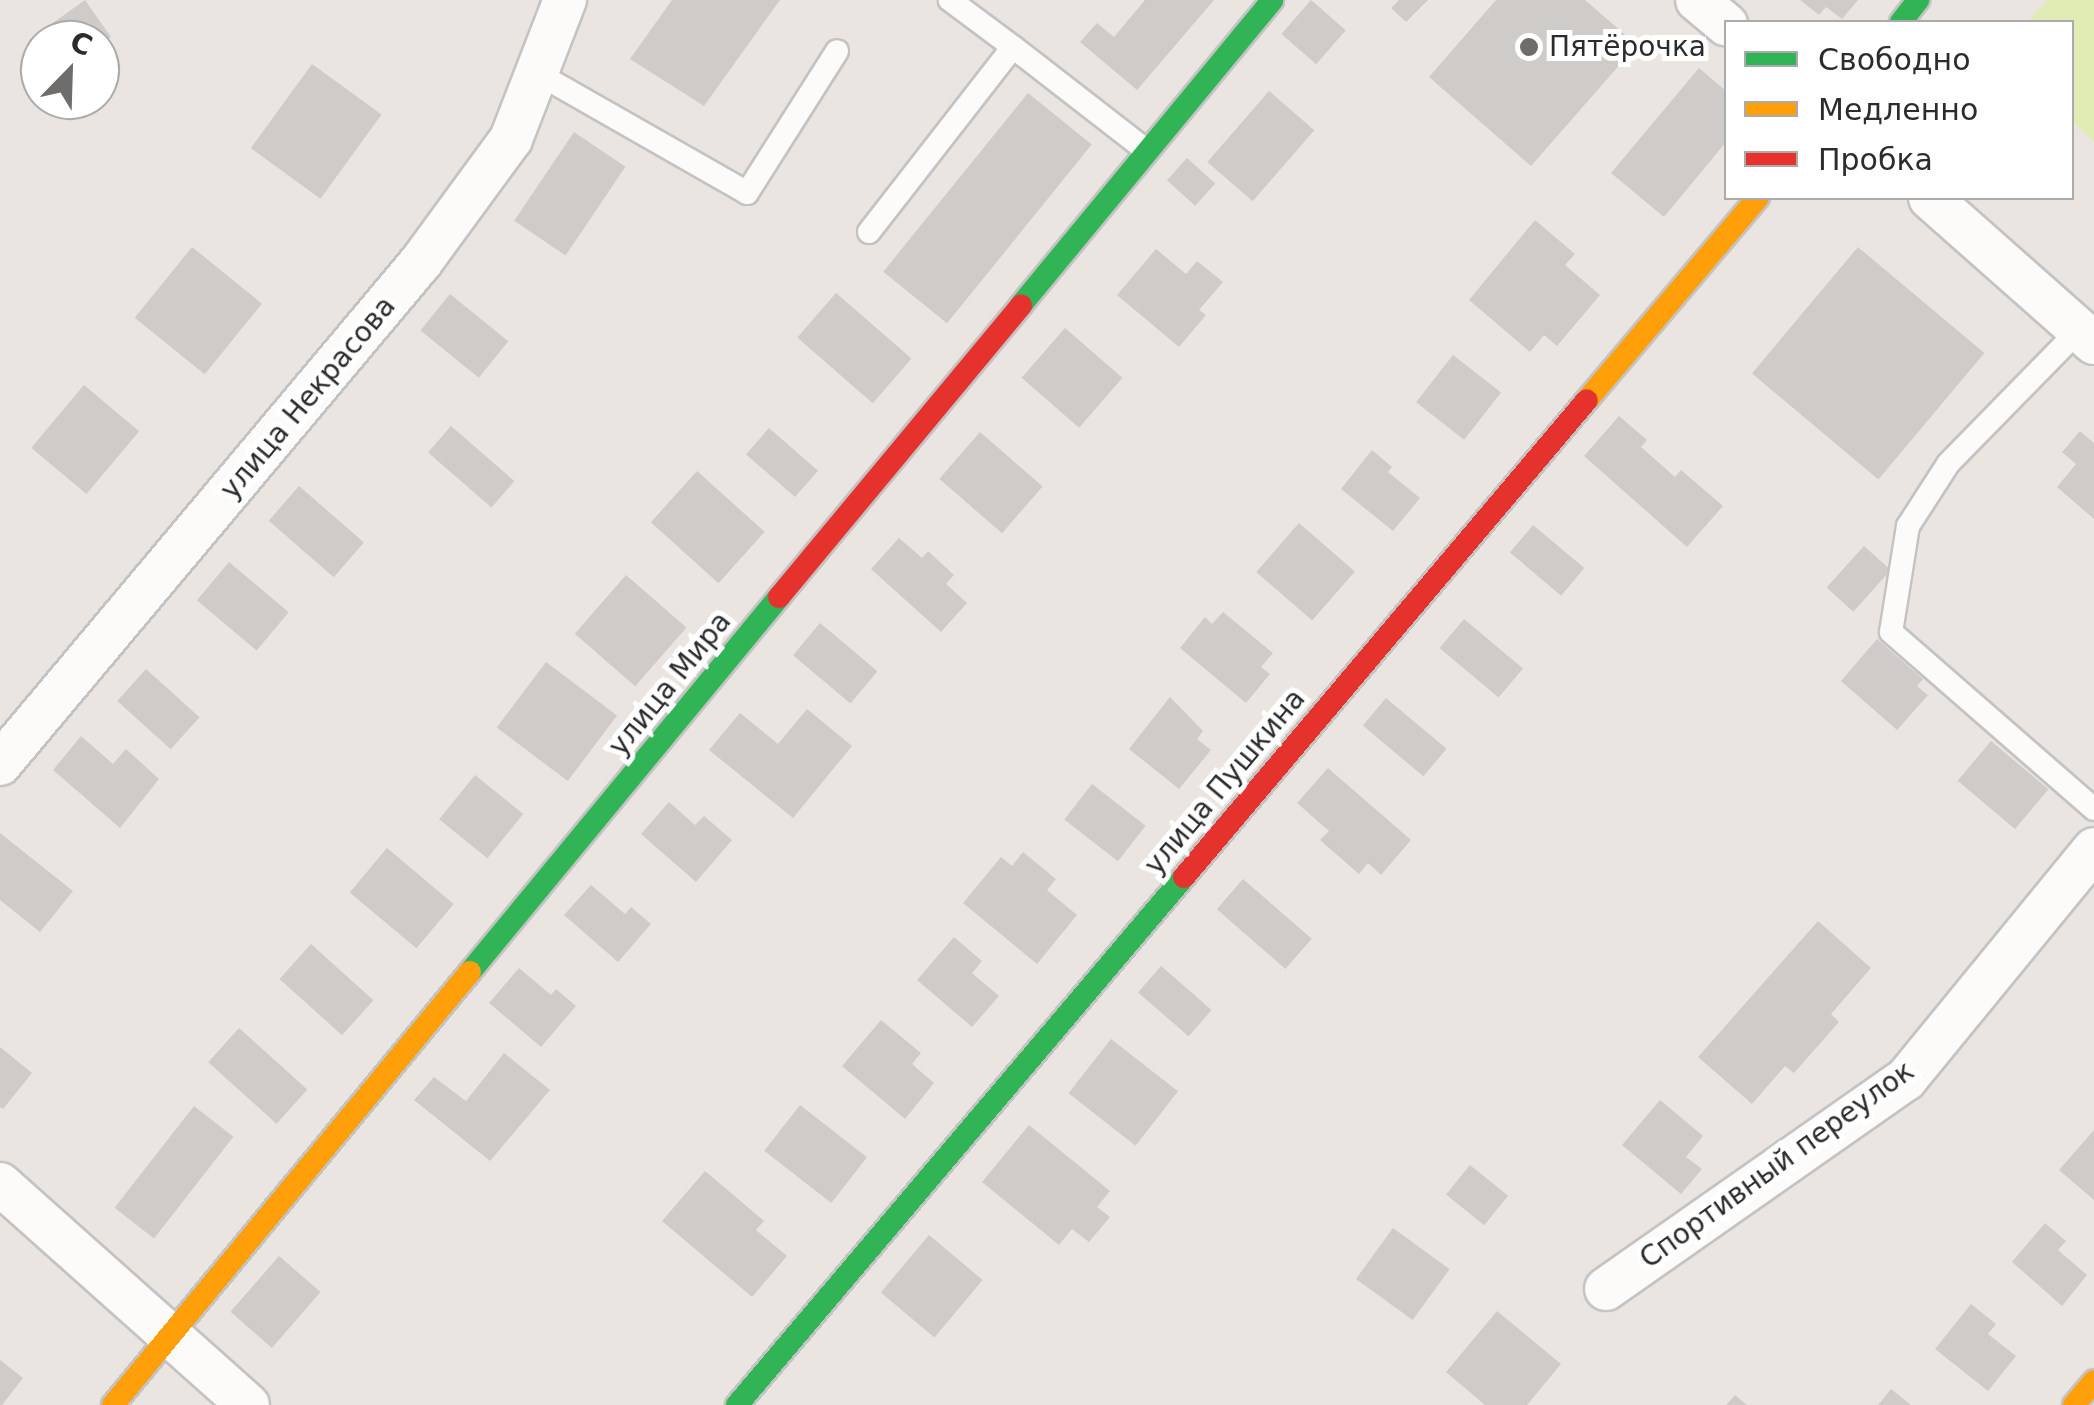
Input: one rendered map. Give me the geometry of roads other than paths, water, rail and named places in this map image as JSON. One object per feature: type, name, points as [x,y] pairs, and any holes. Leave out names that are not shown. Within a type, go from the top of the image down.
[{"type":"street","name":"улица Некрасова","points":[[0,764],[421,262],[511,139],[565,0]]},
{"type":"street","name":"улица Мира","points":[[113,1405],[1272,0]]},
{"type":"street","points":[[1697,0],[1724,22]]},
{"type":"street","points":[[1902,20],[1918,0]]},
{"type":"street","name":"улица Пушкина","points":[[737,1405],[1756,200]]},
{"type":"street","points":[[1932,200],[2087,336]]},
{"type":"street","name":"Спортивный переулок","points":[[1606,1289],[1906,1079],[2094,850]]},
{"type":"street","points":[[0,1184],[248,1405]]},
{"type":"street","points":[[2074,1405],[2094,1381]]},
{"type":"lane","points":[[950,0],[1146,150]]},
{"type":"lane","points":[[869,232],[1013,47]]},
{"type":"lane","points":[[537,73],[747,193],[836,51]]},
{"type":"lane","points":[[2087,336],[1948,464],[1908,526],[1891,632],[2094,809]]},
{"type":"place","name":"Пятёрочка","points":[[1529,47]]}]
